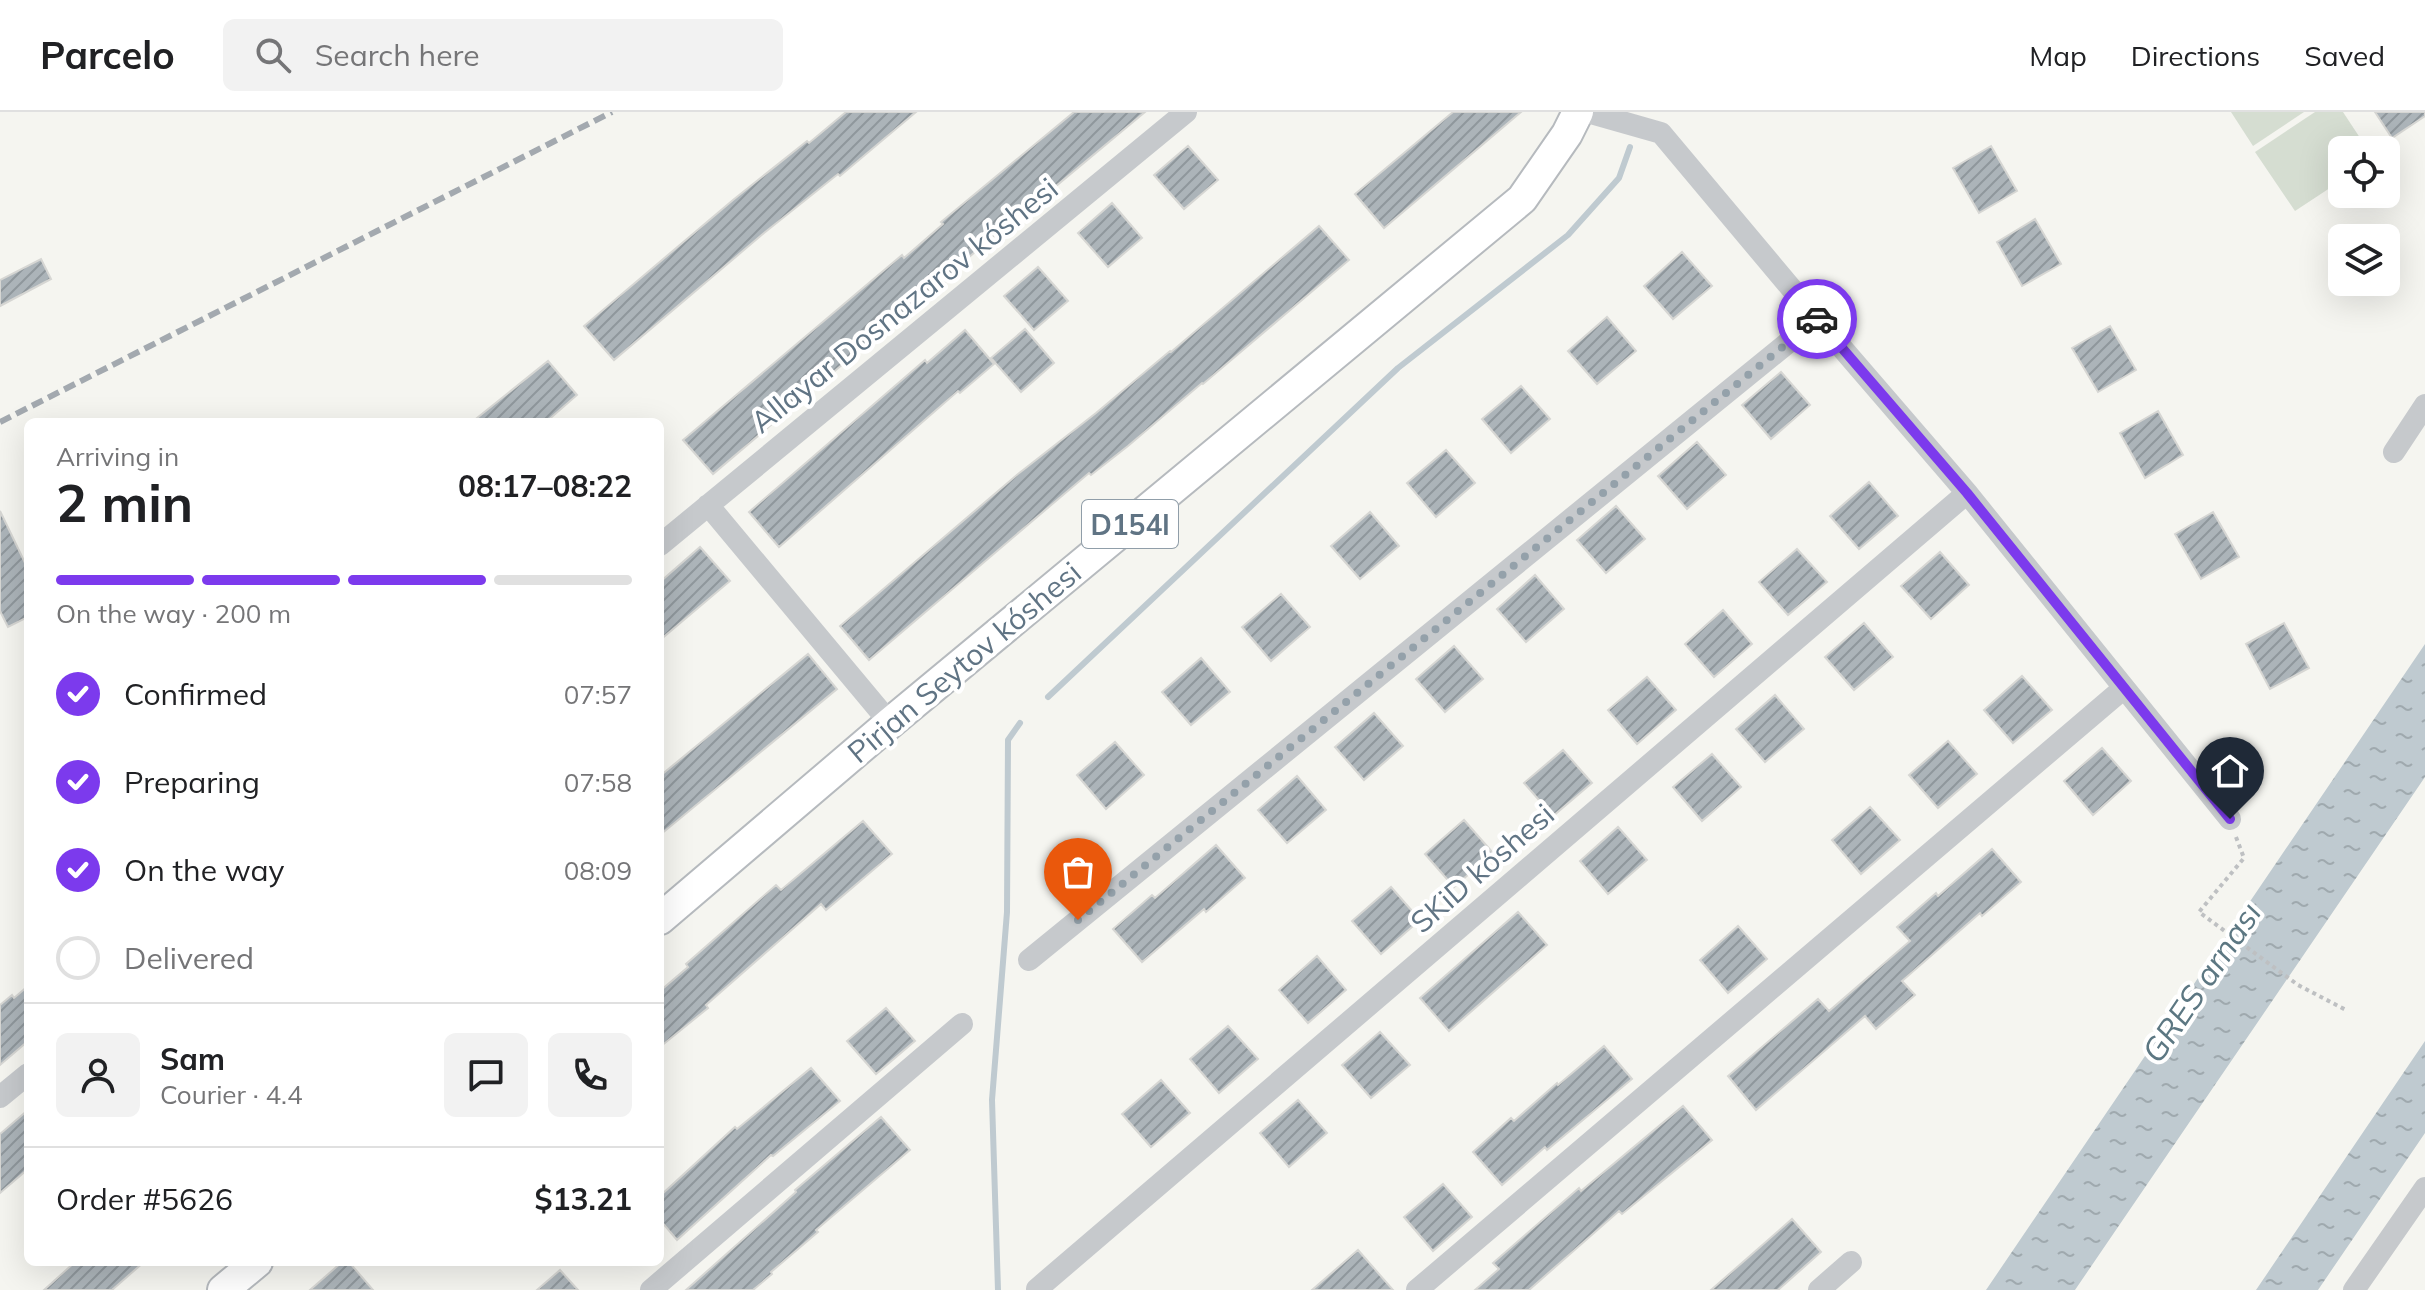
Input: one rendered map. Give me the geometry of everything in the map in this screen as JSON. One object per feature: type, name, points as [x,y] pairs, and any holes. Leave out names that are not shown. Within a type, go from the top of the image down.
[{"type":"main road","name":"Pirjan Seytov kóshesi","points":[[664,916],[890,723],[1522,199],[1567,134],[1578,112]]},
{"type":"street","name":"Allayar Dosnazarov kóshesi","points":[[664,542],[1186,112]]},
{"type":"street","points":[[1587,112],[1661,133],[1967,493],[2230,819]]},
{"type":"street","points":[[1029,960],[1817,319]]},
{"type":"street","points":[[2394,452],[2425,405]]},
{"type":"street","name":"SKiD kóshesi","points":[[1037,1289],[1967,493]]},
{"type":"street","points":[[708,505],[890,723]]},
{"type":"street","points":[[1417,1290],[2124,688]]},
{"type":"street","points":[[651,1290],[962,1024]]},
{"type":"street","points":[[0,1097],[24,1077]]},
{"type":"street","points":[[2354,1290],[2425,1188]]},
{"type":"street","points":[[1819,1290],[1851,1262]]},
{"type":"path","points":[[2230,819],[2244,858],[2199,912],[2298,985],[2346,1010]]},
{"type":"shaded area","points":[[2231,112],[2304,112],[2253,146]]},
{"type":"shaded area","points":[[2315,112],[2343,112],[2359,136],[2328,136],[2328,189],[2295,211],[2255,152]]},
{"type":"water","name":"GRES arnası","points":[[2425,644],[2425,777],[2075,1290],[1986,1290]]},
{"type":"water","points":[[2425,1041],[2425,1133],[2318,1290],[2256,1290]]},
{"type":"building","points":[[846,112],[916,112],[840,176],[838,174],[764,233],[614,360],[584,326],[733,200]]},
{"type":"building","points":[[1074,112],[1145,112],[1007,224],[936,290],[934,287],[713,474],[683,440],[902,255],[904,258],[943,224],[941,222]]},
{"type":"building","points":[[1453,112],[1521,112],[1384,228],[1355,194]]},
{"type":"building","points":[[2375,112],[2425,112],[2425,116],[2391,136]]},
{"type":"building","points":[[1188,146],[1218,180],[1184,209],[1154,175]]},
{"type":"building","points":[[1991,146],[2017,191],[1979,213],[1953,168]]},
{"type":"building","points":[[1112,203],[1142,238],[1108,267],[1078,233]]},
{"type":"building","points":[[2035,219],[2061,264],[2022,286],[1997,242]]},
{"type":"building","points":[[1319,226],[1349,260],[1128,446],[1091,475],[1089,473],[869,660],[840,626],[1018,474],[1171,352]]},
{"type":"building","points":[[1682,252],[1712,286],[1673,319],[1644,286]]},
{"type":"building","points":[[41,259],[51,279],[0,306],[0,280]]},
{"type":"building","points":[[1038,267],[1068,301],[1034,330],[1004,296]]},
{"type":"building","points":[[1607,317],[1636,351],[1597,384],[1568,351]]},
{"type":"building","points":[[2110,326],[2136,370],[2098,392],[2072,348]]},
{"type":"building","points":[[1025,329],[1054,363],[1021,392],[991,358]]},
{"type":"building","points":[[965,330],[994,364],[960,393],[958,391],[779,547],[749,512],[925,360],[927,363]]},
{"type":"building","points":[[548,361],[577,395],[551,418],[477,418]]},
{"type":"building","points":[[1781,372],[1810,405],[1771,439],[1742,405]]},
{"type":"building","points":[[1521,386],[1550,419],[1511,453],[1482,419]]},
{"type":"building","points":[[2158,411],[2183,455],[2145,478],[2120,433]]},
{"type":"building","points":[[1697,442],[1726,475],[1687,509],[1658,476]]},
{"type":"building","points":[[1446,450],[1475,483],[1436,517],[1407,483]]},
{"type":"building","points":[[1869,482],[1898,516],[1859,549],[1830,516]]},
{"type":"building","points":[[1616,506],[1645,539],[1606,573],[1577,540]]},
{"type":"building","points":[[0,511],[24,561],[24,619],[8,627],[0,611]]},
{"type":"building","points":[[1370,512],[1399,546],[1360,579],[1331,546]]},
{"type":"building","points":[[2213,512],[2239,557],[2201,579],[2175,534]]},
{"type":"building","points":[[700,547],[730,581],[664,637],[664,578]]},
{"type":"building","points":[[1797,549],[1827,582],[1788,615],[1759,582]]},
{"type":"building","points":[[1940,552],[1969,585],[1931,619],[1901,586]]},
{"type":"building","points":[[1535,575],[1564,609],[1526,642],[1497,609]]},
{"type":"building","points":[[1281,594],[1310,627],[1271,661],[1242,627]]},
{"type":"building","points":[[1723,610],[1752,644],[1714,677],[1685,644]]},
{"type":"building","points":[[1864,623],[1893,657],[1854,690],[1825,657]]},
{"type":"building","points":[[2284,623],[2309,668],[2270,689],[2246,644]]},
{"type":"building","points":[[1454,646],[1483,679],[1445,712],[1416,679]]},
{"type":"building","points":[[808,654],[837,689],[664,832],[664,773]]},
{"type":"building","points":[[1201,658],[1230,692],[1191,725],[1162,692]]},
{"type":"building","points":[[2022,676],[2052,710],[2013,743],[1984,710]]},
{"type":"building","points":[[1647,677],[1676,710],[1637,744],[1608,710]]},
{"type":"building","points":[[1775,695],[1804,729],[1765,762],[1736,729]]},
{"type":"building","points":[[1374,713],[1403,746],[1364,780],[1335,747]]},
{"type":"building","points":[[1948,741],[1977,774],[1938,808],[1909,775]]},
{"type":"building","points":[[1115,742],[1144,775],[1106,809],[1077,775]]},
{"type":"building","points":[[2102,748],[2131,781],[2093,815],[2064,781]]},
{"type":"building","points":[[1563,750],[1592,783],[1553,816],[1524,783]]},
{"type":"building","points":[[1712,754],[1741,787],[1702,821],[1673,787]]},
{"type":"building","points":[[1297,776],[1326,810],[1287,843],[1258,810]]},
{"type":"building","points":[[1870,807],[1900,840],[1861,874],[1832,840]]},
{"type":"building","points":[[1464,820],[1493,853],[1454,887],[1425,854]]},
{"type":"building","points":[[863,821],[892,854],[826,910],[821,904],[706,1005],[708,1008],[664,1044],[664,988],[688,967],[686,964],[776,885],[781,890]]},
{"type":"building","points":[[1618,827],[1647,860],[1608,894],[1580,861]]},
{"type":"building","points":[[1216,845],[1245,878],[1142,962],[1113,929],[1152,895],[1155,898]]},
{"type":"building","points":[[1992,849],[2021,882],[1902,981],[1915,995],[1876,1029],[1865,1016],[1756,1110],[1728,1076],[1818,999],[1829,1011],[1910,941],[1897,927]]},
{"type":"building","points":[[1391,887],[1420,920],[1381,954],[1352,921]]},
{"type":"building","points":[[1518,912],[1547,945],[1449,1031],[1420,998]]},
{"type":"building","points":[[1738,926],[1767,959],[1728,993],[1700,960]]},
{"type":"building","points":[[1317,956],[1346,990],[1308,1023],[1279,990]]},
{"type":"building","points":[[24,989],[24,1044],[0,1065],[0,1005],[12,995],[14,998]]},
{"type":"building","points":[[886,1008],[915,1041],[876,1074],[847,1041]]},
{"type":"building","points":[[1228,1026],[1258,1059],[1219,1093],[1190,1059]]},
{"type":"building","points":[[1380,1032],[1410,1065],[1371,1098],[1342,1065]]},
{"type":"building","points":[[1604,1046],[1632,1079],[1502,1185],[1473,1152],[1511,1118],[1514,1121]]},
{"type":"building","points":[[811,1068],[840,1101],[771,1155],[677,1240],[664,1225],[664,1192],[735,1127],[737,1129]]},
{"type":"building","points":[[1161,1080],[1190,1113],[1151,1147],[1122,1114]]},
{"type":"building","points":[[1298,1100],[1327,1133],[1289,1167],[1260,1133]]},
{"type":"building","points":[[1683,1106],[1712,1140],[1622,1214],[1619,1211],[1529,1290],[1475,1290],[1499,1269],[1493,1263],[1579,1188],[1581,1191]]},
{"type":"building","points":[[24,1113],[24,1172],[0,1193],[0,1134]]},
{"type":"building","points":[[881,1117],[910,1150],[816,1230],[818,1232],[772,1274],[753,1290],[686,1290],[795,1190]]},
{"type":"building","points":[[1443,1184],[1472,1217],[1433,1251],[1404,1217]]},
{"type":"building","points":[[1792,1219],[1821,1252],[1778,1290],[1711,1290]]},
{"type":"building","points":[[1358,1250],[1393,1290],[1312,1290]]},
{"type":"building","points":[[71,1266],[139,1266],[112,1290],[44,1290]]},
{"type":"building","points":[[337,1266],[352,1266],[373,1290],[310,1290]]},
{"type":"building","points":[[560,1270],[578,1290],[537,1290]]},
{"type":"waterway","points":[[1048,697],[1398,368],[1568,235],[1619,178],[1630,147]]},
{"type":"waterway","points":[[998,1290],[992,1100],[1007,912],[1008,740],[1020,723]]},
{"type":"railway","points":[[0,422],[612,112]]},
{"type":"way so far","points":[[1078,920],[1817,319]]},
{"type":"route","points":[[1817,319],[1967,493],[2230,819]]}]
